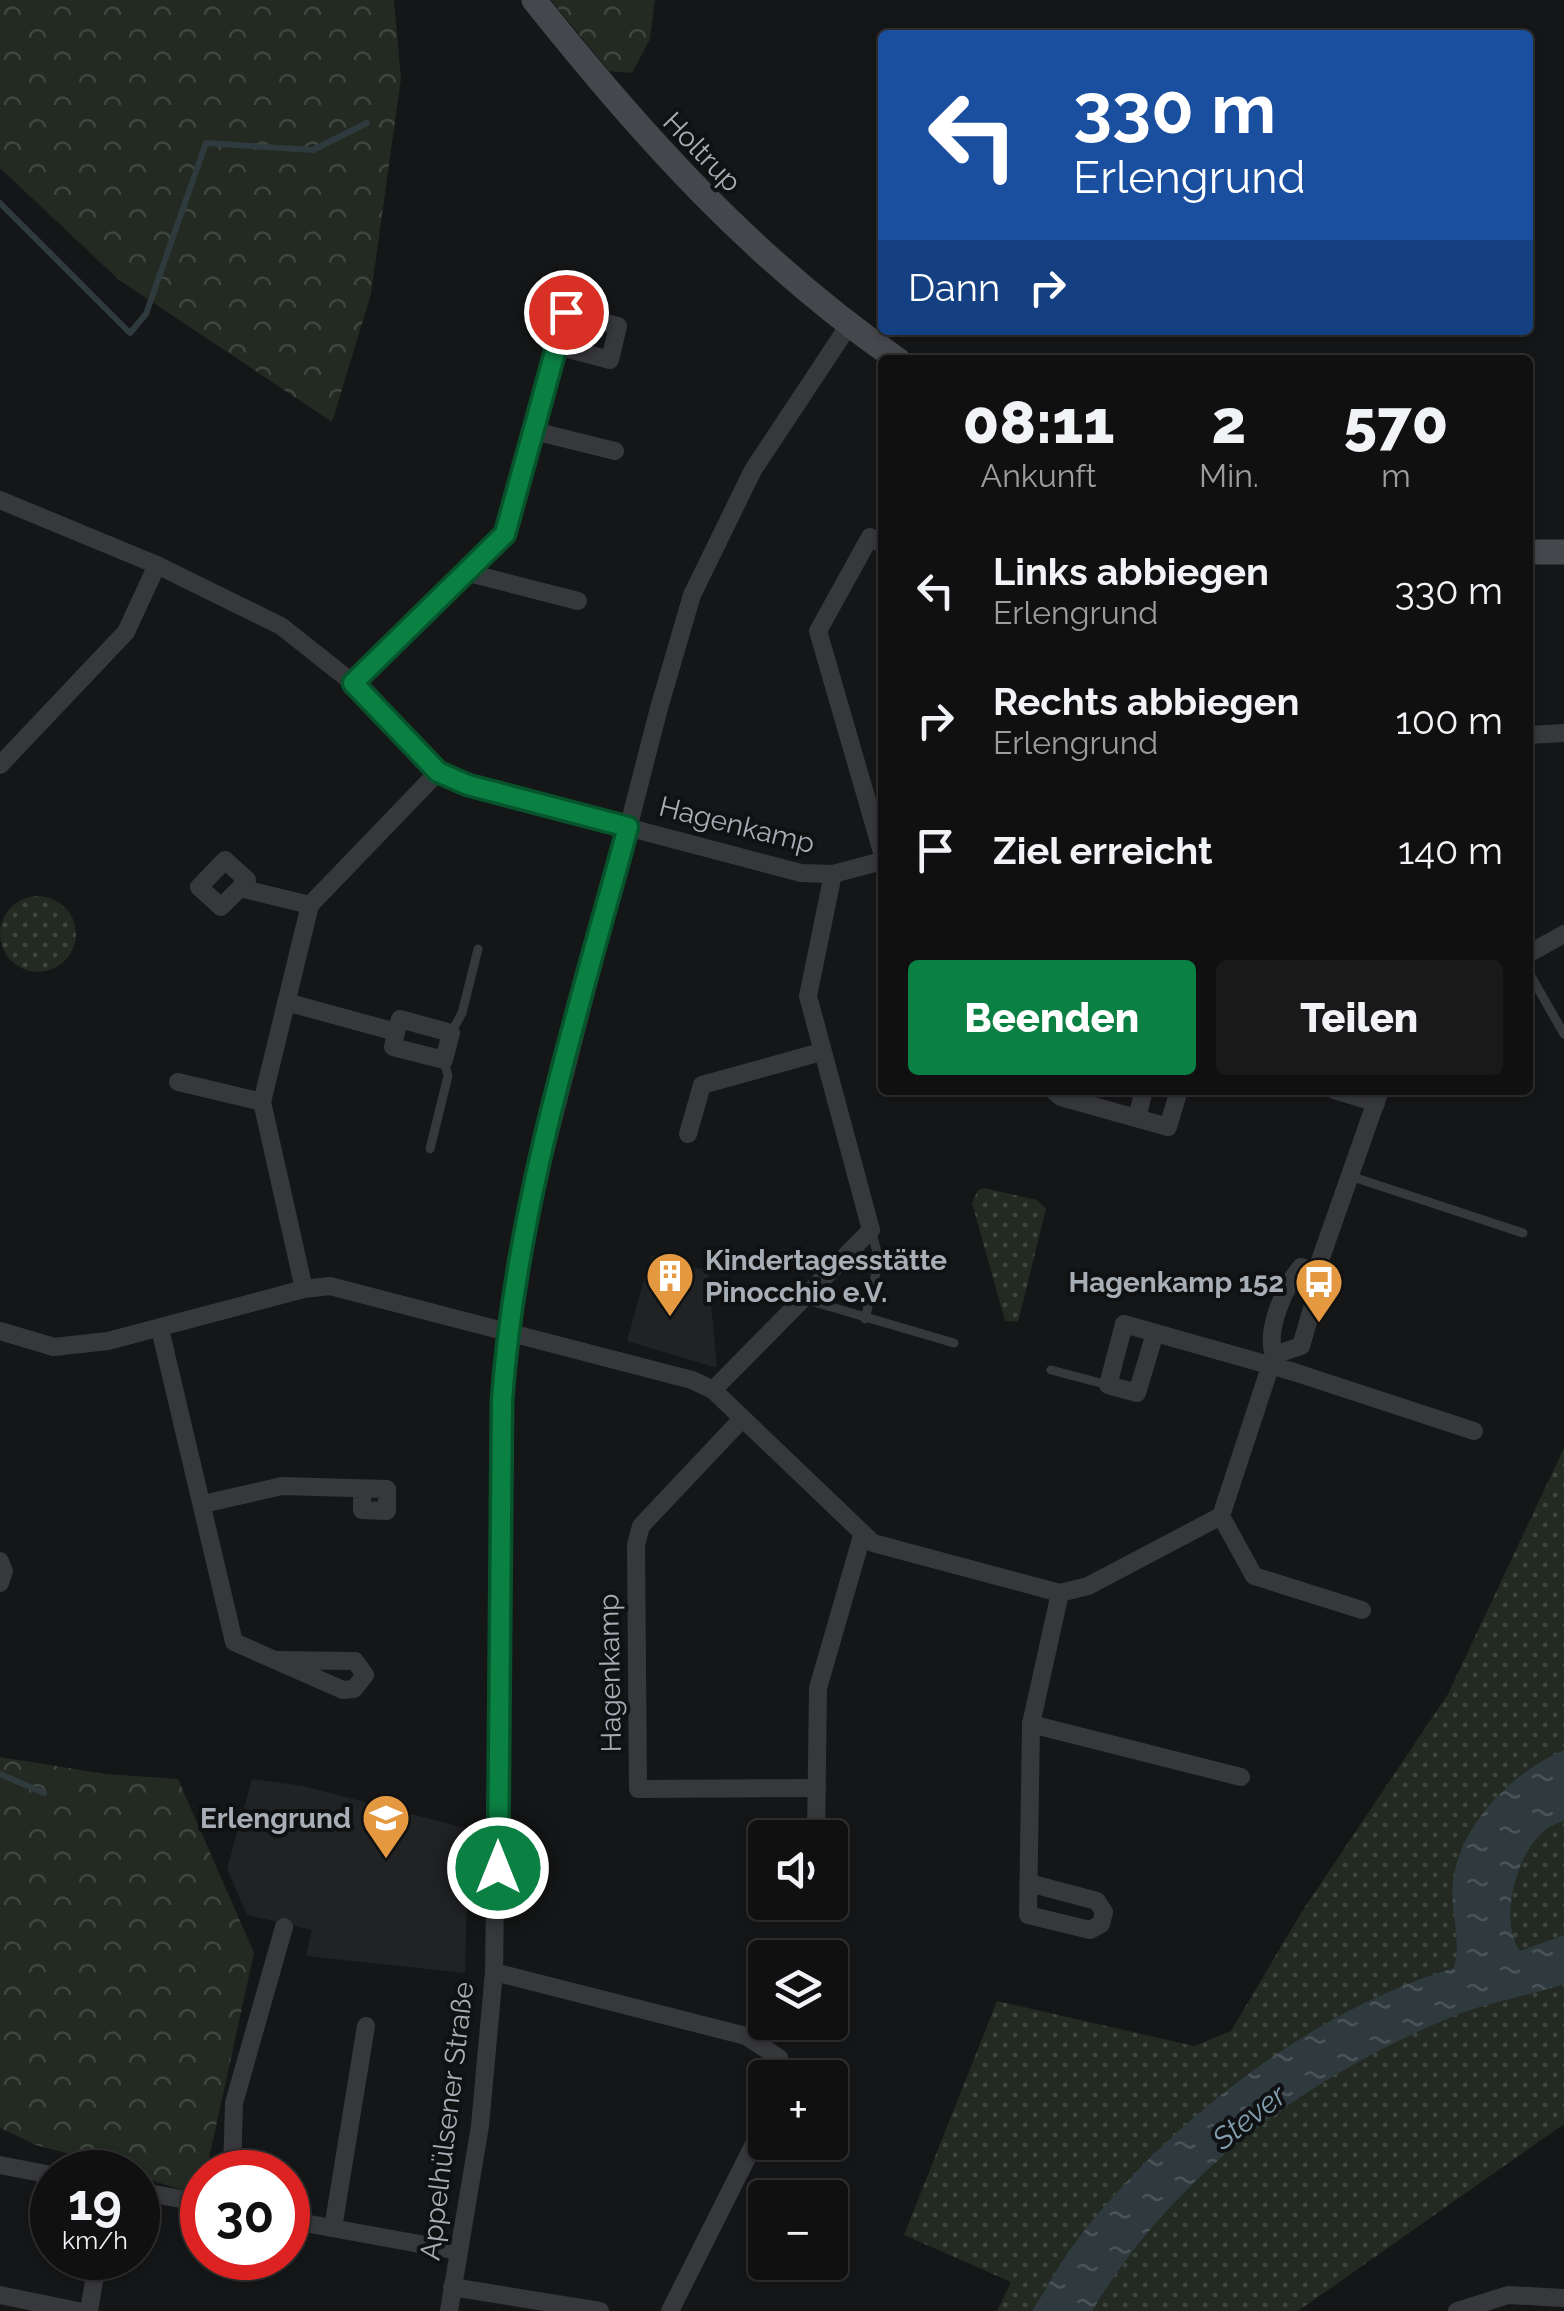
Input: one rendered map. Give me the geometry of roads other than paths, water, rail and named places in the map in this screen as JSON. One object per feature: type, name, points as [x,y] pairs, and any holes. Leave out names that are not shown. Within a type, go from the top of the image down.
[{"type":"main road","name":"Holtrup","points":[[534,0],[624,114],[713,208],[773,265],[891,355]]},
{"type":"main road","points":[[1533,552],[1564,552]]},
{"type":"street","name":"Appelhülsener Straße","points":[[449,2311],[480,2126],[494,1972],[507,1331],[534,1186],[664,689],[709,554],[752,470],[848,325]]},
{"type":"street","points":[[353,683],[505,534],[557,346]]},
{"type":"street","points":[[534,431],[616,451]]},
{"type":"street","points":[[0,500],[156,565],[280,626],[353,683],[438,772],[468,785],[628,827]]},
{"type":"street","points":[[878,542],[870,537],[818,631],[878,838]]},
{"type":"street","points":[[0,764],[126,632],[156,565]]},
{"type":"street","points":[[469,572],[578,601]]},
{"type":"street","points":[[1533,735],[1564,732]]},
{"type":"street","points":[[304,1289],[262,1102],[310,905],[438,772]]},
{"type":"street","name":"Hagenkamp","points":[[628,827],[801,873],[833,874],[878,862]]},
{"type":"street","name":"Hagenkamp","points":[[833,874],[808,996],[871,1230]]},
{"type":"street","points":[[240,888],[310,905]]},
{"type":"street","points":[[1533,951],[1564,934]]},
{"type":"street","points":[[286,1002],[396,1032]]},
{"type":"street","points":[[400,1018],[452,1033],[444,1060],[392,1046],[400,1018]]},
{"type":"street","points":[[688,1134],[702,1085],[821,1052]]},
{"type":"street","points":[[178,1082],[262,1102]]},
{"type":"street","points":[[1059,1095],[1168,1127],[1177,1095]]},
{"type":"street","points":[[1137,1118],[1143,1095]]},
{"type":"street","points":[[1316,1272],[1378,1096]]},
{"type":"street","points":[[713,1390],[871,1230]]},
{"type":"street","points":[[0,1331],[54,1347],[160,1329],[304,1289],[330,1286],[360,1291],[692,1380],[713,1390],[862,1536],[884,1547],[1060,1593],[1088,1586],[1221,1516],[1272,1360],[1272,1336],[1290,1281],[1301,1267],[1322,1274],[1301,1346],[1296,1352],[1272,1360]]},
{"type":"street","points":[[1155,1333],[1138,1393],[1108,1385],[1124,1324],[1272,1360],[1474,1431]]},
{"type":"street","points":[[160,1329],[234,1642],[277,1660]]},
{"type":"street","name":"Hagenkamp","points":[[742,1420],[640,1526],[636,1545],[638,1789],[817,1788]]},
{"type":"street","points":[[204,1504],[282,1486],[362,1489]]},
{"type":"street","points":[[1221,1516],[1254,1576],[1362,1610]]},
{"type":"street","points":[[816,1820],[818,1688],[862,1536]]},
{"type":"street","points":[[0,1562],[4,1571],[0,1583]]},
{"type":"street","points":[[1029,1882],[1031,1724],[1060,1593]]},
{"type":"street","points":[[1031,1724],[1241,1777]]},
{"type":"street","points":[[233,2150],[234,2104],[284,1927]]},
{"type":"street","points":[[494,1972],[746,2036],[779,2060]]},
{"type":"street","points":[[333,2228],[366,2026]]},
{"type":"street","points":[[670,2311],[748,2156]]},
{"type":"street","points":[[0,2164],[30,2170]]},
{"type":"street","points":[[310,2224],[458,2251]]},
{"type":"street","points":[[88,2311],[94,2280]]},
{"type":"street","points":[[452,2287],[600,2311]]},
{"type":"street","points":[[0,2295],[78,2311]]},
{"type":"street","points":[[1457,2311],[1508,2295],[1564,2298]]},
{"type":"lane","points":[[452,1033],[462,1013],[478,949]]},
{"type":"lane","points":[[1533,979],[1564,1034]]},
{"type":"lane","points":[[430,1149],[448,1076],[444,1060]]},
{"type":"lane","points":[[1350,1176],[1523,1233]]},
{"type":"lane","points":[[865,1318],[879,1260],[871,1230]]},
{"type":"lane","points":[[804,1299],[954,1344]]},
{"type":"lane","points":[[1051,1370],[1108,1385]]},
{"type":"water","name":"Stever","points":[[1564,1750],[1564,1820],[1543,1832],[1525,1856],[1513,1889],[1511,1923],[1520,1951],[1564,1935],[1564,1984],[1454,2016],[1347,2068],[1296,2100],[1204,2173],[1125,2261],[1092,2311],[1032,2311],[1071,2248],[1113,2197],[1198,2114],[1296,2041],[1348,2011],[1454,1968],[1457,1946],[1453,1883],[1466,1840],[1508,1786]]},
{"type":"waterway","points":[[0,203],[130,333],[146,314],[206,143],[313,150],[367,123]]},
{"type":"waterway","points":[[0,1774],[44,1793]]},
{"type":"place","name":"Kindertagesstätte Pinocchio e.V.","points":[[670,1318]]},
{"type":"place","name":"Hagenkamp 152","points":[[1319,1324]]},
{"type":"place","name":"Erlengrund","points":[[386,1860]]}]
